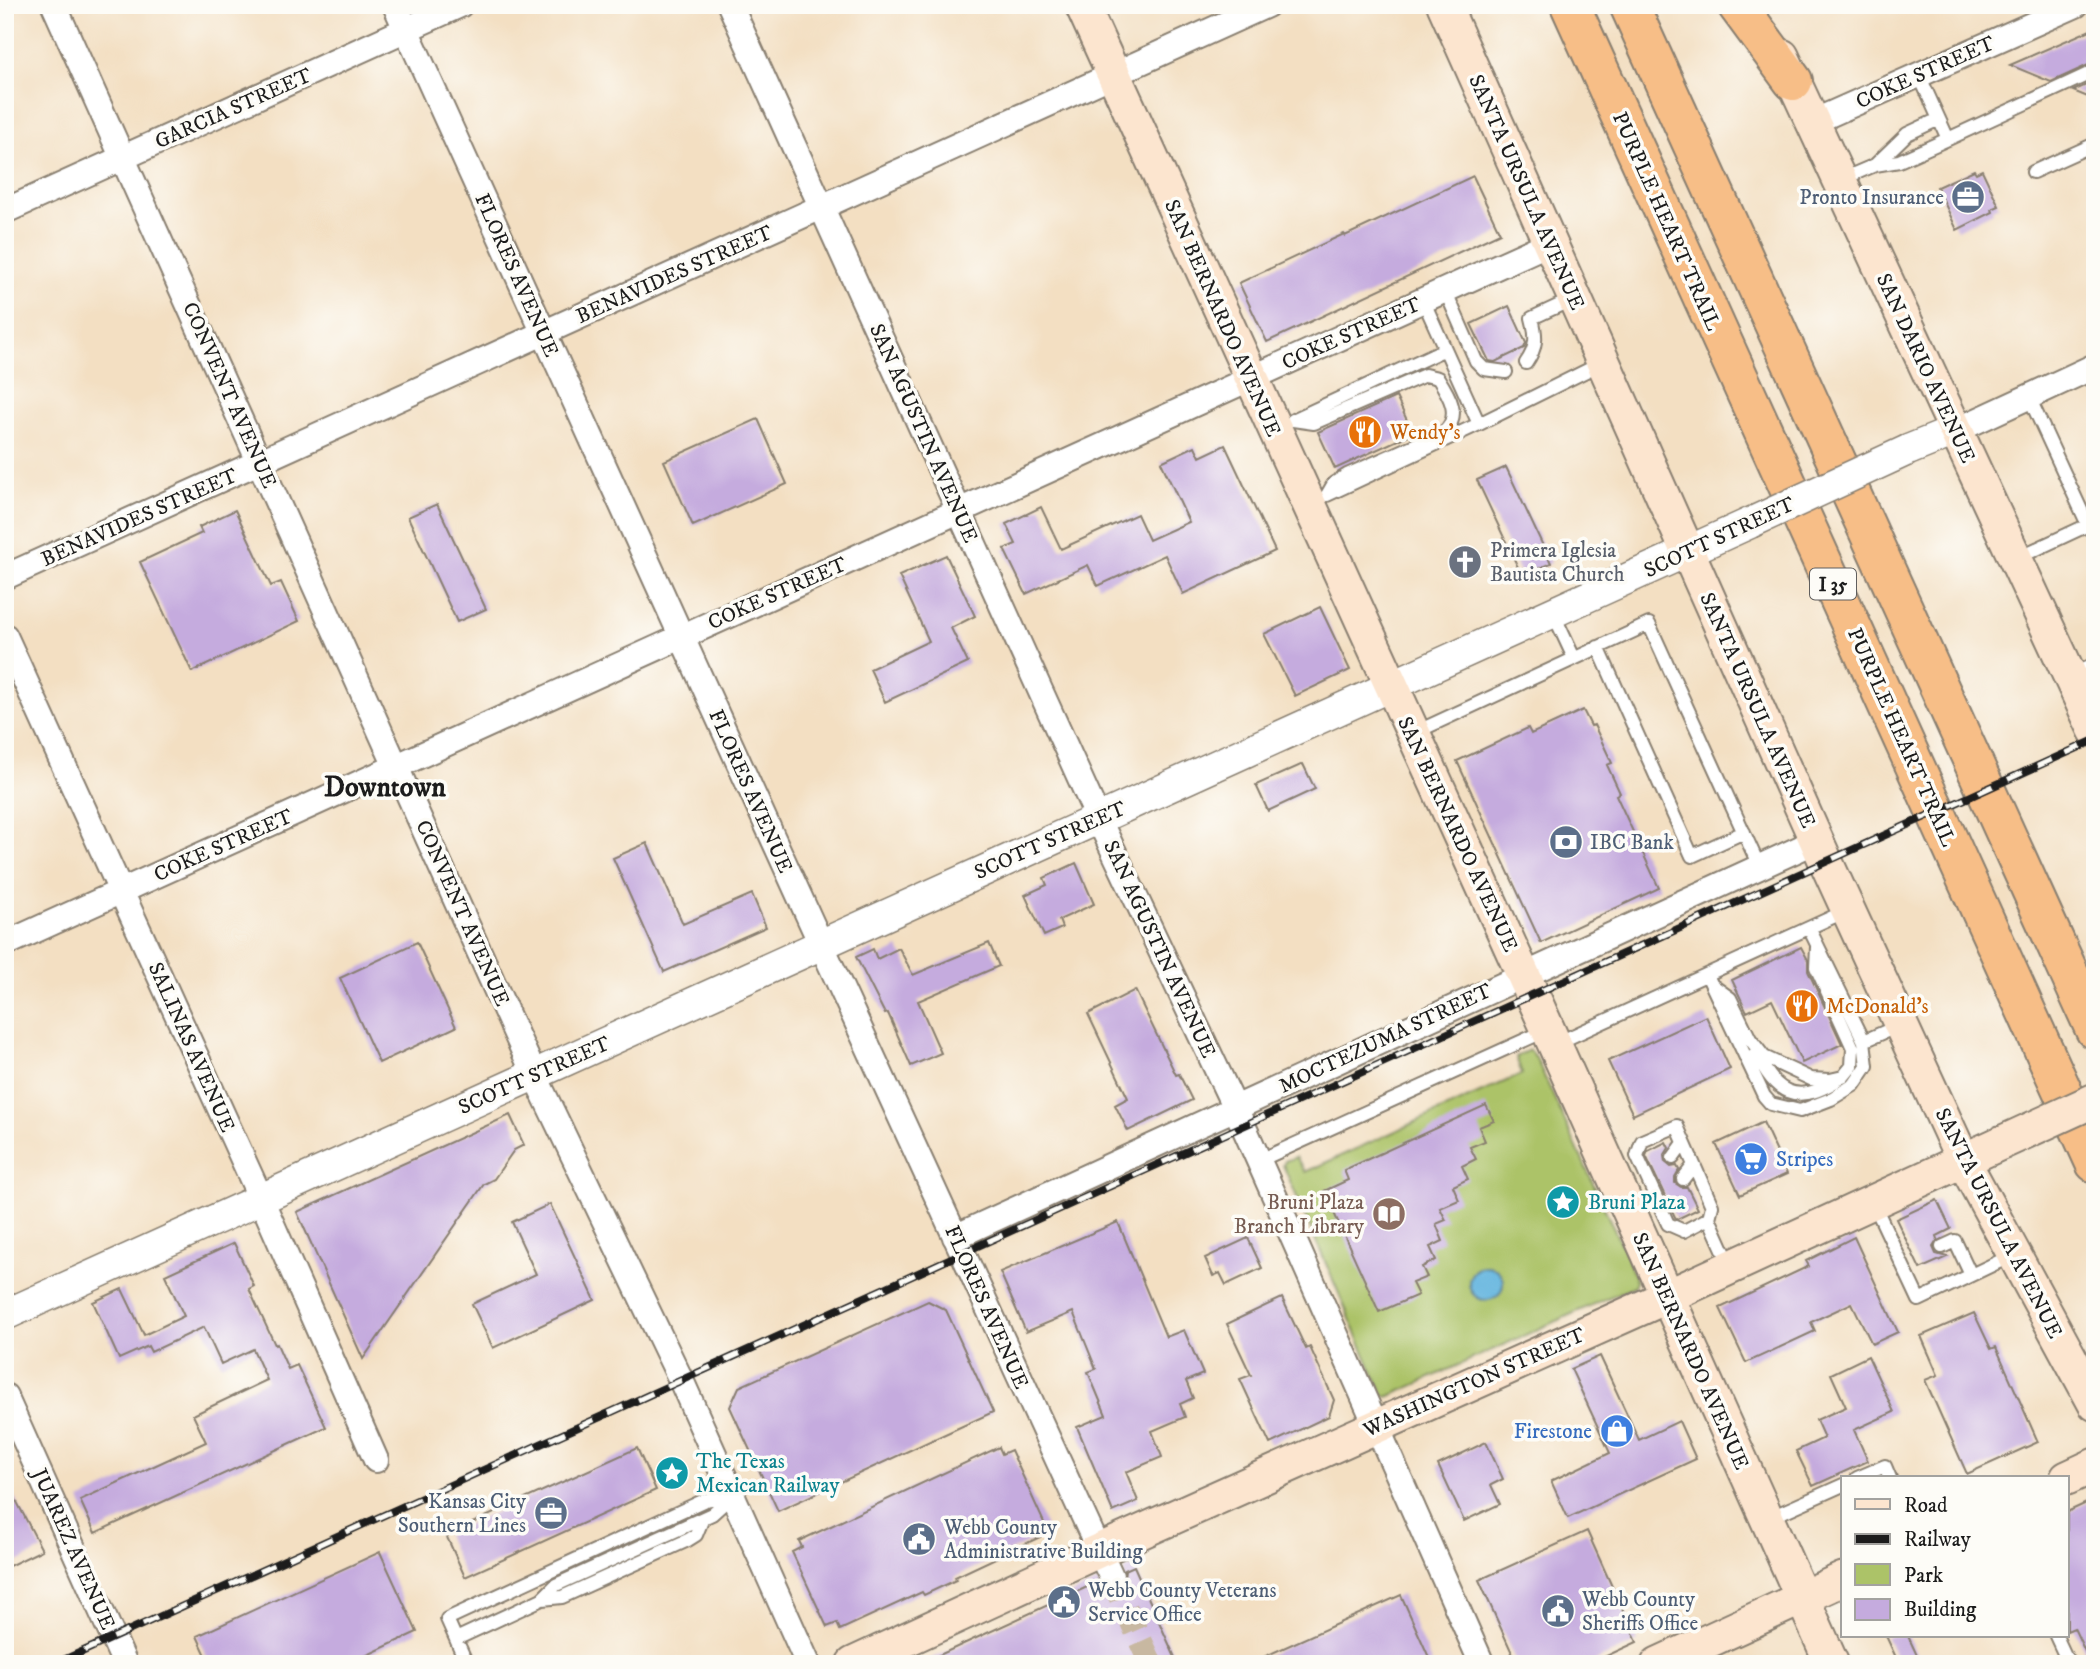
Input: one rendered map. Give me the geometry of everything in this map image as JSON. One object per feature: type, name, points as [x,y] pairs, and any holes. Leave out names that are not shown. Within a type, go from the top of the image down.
[{"type":"highway","name":"PURPLE HEART TRAIL","points":[[1570,5],[2095,1163]]},
{"type":"highway","name":"I 35","points":[[1629,5],[2095,1030]]},
{"type":"highway","points":[[1737,5],[1793,81]]},
{"type":"main road","name":"SAN BERNARDO AVENUE","points":[[1082,5],[1251,378],[1283,424],[1317,500],[1390,685],[1551,1037],[1624,1162],[1654,1231],[1667,1297],[1832,1664]]},
{"type":"main road","name":"SANTA URSULA AVENUE","points":[[1444,5],[1816,841],[1963,1160],[2095,1404]]},
{"type":"main road","name":"SAN DARIO AVENUE","points":[[1758,5],[2015,559],[2082,670],[2093,723]]},
{"type":"main road","name":"WASHINGTON STREET","points":[[853,1664],[1104,1564],[1375,1426],[1667,1297],[2095,1100]]},
{"type":"main road","points":[[2068,1478],[2095,1465]]},
{"type":"main road","points":[[1658,1664],[1841,1581]]},
{"type":"street","name":"CONVENT AVENUE","points":[[54,5],[534,1074],[681,1380],[808,1664]]},
{"type":"street","name":"FLORES AVENUE","points":[[395,5],[1104,1564]]},
{"type":"street","name":"GARCIA STREET","points":[[5,211],[460,5]]},
{"type":"street","name":"SAN AGUSTIN AVENUE","points":[[730,5],[1098,818],[1234,1108],[1482,1664]]},
{"type":"street","name":"BENAVIDES STREET","points":[[5,577],[1267,5]]},
{"type":"street","name":"COKE STREET","points":[[1813,122],[2076,5]]},
{"type":"street","name":"COKE STREET","points":[[5,944],[1549,243]]},
{"type":"street","name":"SCOTT STREET","points":[[5,1315],[2095,366]]},
{"type":"street","name":"SALINAS AVENUE","points":[[5,636],[261,1199],[376,1460]]},
{"type":"street","name":"MOCTEZUMA STREET","points":[[955,1237],[1816,841]]},
{"type":"street","name":"JUAREZ AVENUE","points":[[5,1396],[125,1664]]},
{"type":"lane","points":[[1875,164],[1899,161],[2095,71]]},
{"type":"lane","points":[[1919,75],[1948,139]]},
{"type":"lane","points":[[1840,181],[1875,164],[1907,134],[1939,119]]},
{"type":"lane","points":[[2032,172],[2095,144]]},
{"type":"lane","points":[[1445,290],[1476,361],[1484,369],[1506,373]]},
{"type":"lane","points":[[1526,363],[1534,351],[1537,337],[1532,318],[1574,298]]},
{"type":"lane","points":[[1423,300],[1479,425]]},
{"type":"lane","points":[[1283,424],[1445,349]]},
{"type":"lane","points":[[1317,500],[1479,425],[1602,363]]},
{"type":"lane","points":[[1283,424],[1314,423],[1425,375],[1438,378],[1448,395],[1454,414],[1450,427],[1444,432],[1334,482],[1317,500]]},
{"type":"lane","points":[[2015,559],[2088,525],[2029,397]]},
{"type":"lane","points":[[1552,612],[1574,658]]},
{"type":"lane","points":[[1412,734],[1648,624],[1759,866]]},
{"type":"lane","points":[[1598,647],[1692,856],[1744,832]]},
{"type":"lane","points":[[1258,1161],[1551,1037],[1709,980],[1848,910]]},
{"type":"lane","points":[[1709,980],[1764,1096],[1771,1104],[1800,1111],[1831,1099],[1854,1085],[1867,1066],[1864,1041],[1809,928]]},
{"type":"lane","points":[[1709,980],[1730,998],[1765,1072],[1784,1091],[1795,1094],[1820,1091],[1843,1077],[1852,1066],[1853,1048],[1816,967],[1817,946]]},
{"type":"lane","points":[[1864,1041],[1901,1024]]},
{"type":"lane","points":[[1750,1039],[1764,1057],[1783,1068],[1811,1079],[1830,1080],[1843,1077]]},
{"type":"lane","points":[[1709,1218],[1684,1231],[1654,1231],[1665,1207],[1654,1183],[1624,1162],[1642,1141],[1677,1126],[1712,1206],[1709,1218],[1731,1267]]},
{"type":"lane","points":[[1674,1158],[1684,1143]]},
{"type":"lane","points":[[1684,1179],[1694,1165]]},
{"type":"lane","points":[[1873,1201],[1919,1300],[2014,1255]]},
{"type":"lane","points":[[1942,1247],[1955,1241],[1971,1275]]},
{"type":"lane","points":[[1902,1265],[1915,1259]]},
{"type":"lane","points":[[1862,1476],[1885,1466],[1889,1476]]},
{"type":"lane","points":[[1766,1520],[1841,1486]]},
{"type":"lane","points":[[456,1639],[542,1599],[556,1585],[712,1514],[733,1495]]},
{"type":"lane","points":[[467,1664],[447,1619],[705,1500],[733,1495]]},
{"type":"lane","points":[[2057,1638],[2066,1663]]},
{"type":"green space","name":"Bruni Plaza","points":[[1529,1050],[1536,1058],[1629,1262],[1636,1281],[1634,1286],[1388,1397],[1384,1395],[1377,1381],[1283,1165],[1285,1161],[1296,1157],[1305,1172],[1522,1074],[1516,1057]]},
{"type":"water","points":[[1486,1266],[1498,1271],[1503,1283],[1498,1295],[1486,1300],[1474,1295],[1469,1283],[1474,1271]]},
{"type":"building","points":[[2095,28],[2095,62],[2051,82],[2010,65]]},
{"type":"building","points":[[2095,81],[2095,100],[2073,91]]},
{"type":"building","name":"Pronto Insurance","points":[[1974,170],[1976,173],[1982,170],[1999,206],[1992,209],[1993,212],[1957,230],[1937,187]]},
{"type":"building","points":[[1473,176],[1500,233],[1267,342],[1239,283]]},
{"type":"building","points":[[1509,306],[1526,343],[1524,348],[1495,362],[1489,361],[1471,324]]},
{"type":"building","name":"Wendy's","points":[[1396,397],[1413,433],[1335,469],[1318,432]]},
{"type":"building","points":[[758,419],[787,484],[693,526],[664,461]]},
{"type":"building","points":[[1225,445],[1275,551],[1183,594],[1165,555],[1098,586],[1088,565],[1026,594],[1004,549],[1016,544],[1006,524],[1041,507],[1061,549],[1137,514],[1149,540],[1189,522],[1161,462],[1195,446],[1200,457]]},
{"type":"building","points":[[1506,467],[1551,563],[1522,576],[1477,480]]},
{"type":"building","points":[[437,504],[486,609],[457,622],[408,517]]},
{"type":"building","points":[[235,510],[271,586],[281,582],[299,621],[192,672],[140,562],[202,533],[199,527]]},
{"type":"building","points":[[946,555],[975,616],[951,628],[968,663],[885,702],[870,669],[929,641],[899,576]]},
{"type":"building","points":[[1320,607],[1350,670],[1295,696],[1264,634]]},
{"type":"building","name":"IBC Bank","points":[[1583,710],[1591,726],[1594,725],[1612,763],[1607,765],[1620,793],[1616,795],[1659,888],[1541,943],[1457,761],[1528,728],[1531,734]]},
{"type":"building","points":[[1303,764],[1315,789],[1268,811],[1256,785]]},
{"type":"building","points":[[647,843],[683,924],[752,894],[766,927],[664,972],[613,858]]},
{"type":"building","points":[[1076,863],[1094,904],[1059,920],[1062,928],[1044,936],[1025,895],[1047,885],[1044,878]]},
{"type":"building","points":[[417,942],[456,1027],[379,1063],[340,978]]},
{"type":"building","points":[[989,943],[999,966],[918,1001],[941,1053],[911,1066],[888,1013],[885,1014],[856,957],[873,949],[877,959],[899,948],[913,975]]},
{"type":"building","name":"McDonald's","points":[[1801,947],[1808,960],[1808,971],[1842,1044],[1802,1063],[1772,1000],[1747,1012],[1732,980]]},
{"type":"building","points":[[1135,990],[1176,1075],[1179,1074],[1192,1100],[1128,1131],[1115,1105],[1128,1098],[1088,1014]]},
{"type":"building","points":[[1706,1016],[1730,1069],[1633,1115],[1608,1061]]},
{"type":"building","name":"Bruni Plaza Branch Library","points":[[1486,1105],[1494,1121],[1479,1127],[1485,1141],[1470,1147],[1476,1159],[1462,1166],[1468,1179],[1453,1186],[1459,1200],[1440,1208],[1446,1220],[1436,1224],[1443,1241],[1430,1247],[1436,1260],[1422,1267],[1427,1277],[1412,1283],[1418,1295],[1379,1312],[1324,1191],[1348,1180],[1344,1170]]},
{"type":"building","points":[[510,1115],[524,1145],[514,1150],[494,1179],[484,1184],[363,1359],[297,1212]]},
{"type":"building","name":"Stripes","points":[[1763,1122],[1787,1174],[1740,1195],[1716,1144]]},
{"type":"building","points":[[1666,1142],[1669,1148],[1664,1156],[1665,1162],[1671,1167],[1677,1166],[1679,1170],[1675,1183],[1687,1187],[1698,1209],[1677,1219],[1646,1156],[1648,1151]]},
{"type":"building","points":[[1937,1200],[1951,1229],[1937,1236],[1933,1247],[1936,1254],[1947,1257],[1920,1269],[1896,1219]]},
{"type":"building","points":[[550,1204],[595,1300],[493,1348],[472,1304],[536,1274],[512,1222]]},
{"type":"building","points":[[1118,1222],[1166,1337],[1184,1330],[1203,1374],[1186,1381],[1193,1398],[1180,1404],[1185,1417],[1152,1431],[1162,1457],[1126,1472],[1138,1501],[1113,1512],[1077,1427],[1106,1415],[1088,1372],[1096,1369],[1073,1312],[1026,1332],[1000,1272]]},
{"type":"building","points":[[1854,1237],[1898,1332],[1872,1344],[1852,1303],[1811,1322],[1815,1331],[1746,1363],[1720,1308],[1809,1266],[1806,1261]]},
{"type":"building","points":[[1248,1238],[1262,1268],[1226,1285],[1220,1273],[1213,1276],[1205,1258]]},
{"type":"building","points":[[234,1243],[254,1286],[249,1289],[275,1345],[277,1344],[288,1369],[297,1365],[326,1427],[95,1533],[80,1500],[206,1442],[193,1415],[267,1380],[253,1349],[221,1364],[204,1327],[151,1352],[148,1346],[119,1359],[93,1302],[122,1289],[144,1335],[184,1316],[165,1275]]},
{"type":"building","points":[[1282,1298],[1306,1349],[1310,1347],[1334,1400],[1329,1416],[1270,1444],[1240,1379],[1251,1375],[1227,1324]]},
{"type":"building","points":[[928,1301],[946,1310],[993,1412],[778,1511],[730,1407],[739,1387]]},
{"type":"building","points":[[1974,1313],[1991,1349],[1996,1347],[2038,1442],[1967,1474],[1925,1380],[1938,1375],[1921,1336]]},
{"type":"building","name":"Firestone","points":[[1600,1356],[1639,1440],[1679,1421],[1696,1459],[1568,1518],[1551,1481],[1610,1453],[1571,1369]]},
{"type":"building","points":[[1868,1356],[1894,1412],[1854,1430],[1868,1461],[1813,1486],[1796,1451],[1824,1438],[1816,1420],[1846,1407],[1831,1374]]},
{"type":"building","points":[[1486,1442],[1503,1479],[1491,1485],[1500,1504],[1464,1521],[1438,1465]]},
{"type":"building","name":"Webb County Administrative Building","points":[[999,1447],[1002,1454],[1011,1450],[1046,1527],[1037,1531],[1040,1537],[955,1577],[956,1580],[924,1595],[922,1592],[840,1630],[837,1623],[827,1627],[792,1552],[802,1547],[799,1541]]},
{"type":"building","name":"Kansas City Southern Lines","points":[[637,1448],[656,1490],[465,1577],[446,1535]]},
{"type":"building","points":[[5,1479],[42,1550],[5,1568]]},
{"type":"building","points":[[2095,1499],[2095,1664],[2091,1664],[2074,1628],[2068,1631],[2068,1512]]},
{"type":"building","name":"Webb County Sheriffs Office","points":[[1587,1531],[1637,1642],[1589,1664],[1517,1664],[1479,1580]]},
{"type":"building","points":[[380,1552],[417,1632],[348,1664],[210,1664],[197,1636]]},
{"type":"building","points":[[1134,1566],[1178,1664],[920,1664],[1098,1582],[1103,1588],[1117,1590],[1123,1584],[1125,1570]]},
{"type":"building","points":[[1401,1595],[1432,1664],[1248,1664]]},
{"type":"building","points":[[1887,1638],[1909,1638],[1921,1664],[1899,1664]]},
{"type":"tunnel","points":[[1111,1576],[1151,1664]]},
{"type":"railway","points":[[55,1664],[2095,740]]},
{"type":"place","name":"Pronto Insurance","points":[[1968,197]]},
{"type":"place","name":"Wendy's","points":[[1365,432]]},
{"type":"place","name":"Primera Iglesia Bautista Church","points":[[1465,562]]},
{"type":"place","name":"IBC Bank","points":[[1566,842]]},
{"type":"place","name":"McDonald's","points":[[1802,1006]]},
{"type":"place","name":"Stripes","points":[[1751,1159]]},
{"type":"place","name":"Bruni Plaza","points":[[1563,1202]]},
{"type":"place","name":"Bruni Plaza Branch Library","points":[[1389,1214]]},
{"type":"place","name":"Firestone","points":[[1617,1431]]},
{"type":"place","name":"The Texas Mexican Railway","points":[[672,1473]]},
{"type":"place","name":"Kansas City Southern Lines","points":[[551,1513]]},
{"type":"place","name":"Webb County Administrative Building","points":[[919,1539]]},
{"type":"place","name":"Webb County Veterans Service Office","points":[[1064,1602]]},
{"type":"place","name":"Webb County Sheriffs Office","points":[[1558,1611]]},
{"type":"district","name":"Downtown","points":[[385,786]]}]
